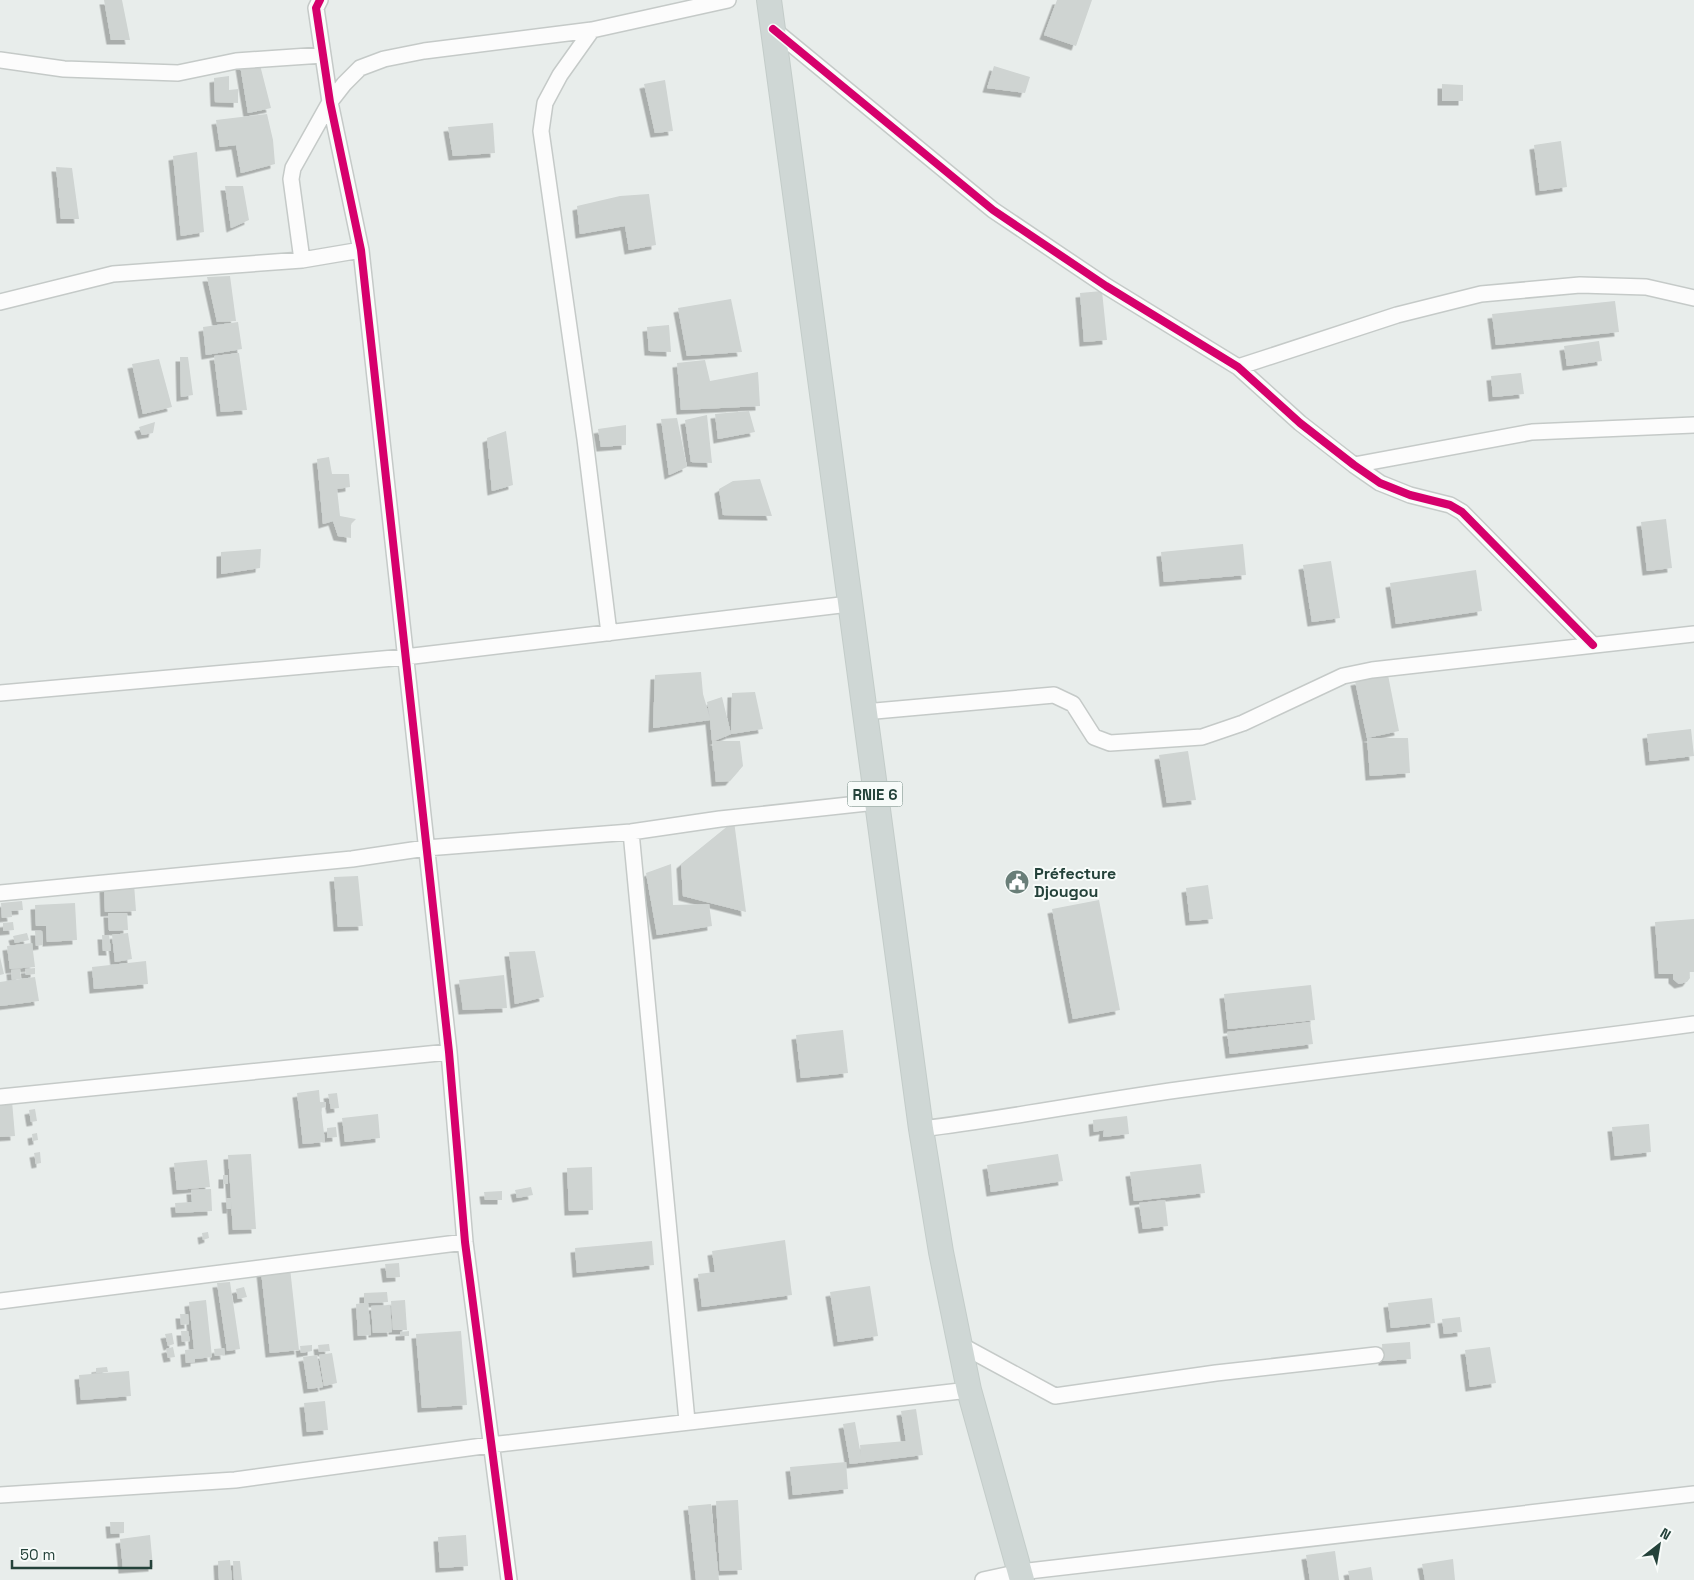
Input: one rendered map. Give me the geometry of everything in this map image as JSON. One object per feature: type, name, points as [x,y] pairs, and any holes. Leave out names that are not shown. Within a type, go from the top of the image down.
[{"type":"main road","name":"RNIE 6","points":[[769,0],[921,1129],[959,1344],[969,1390],[1021,1576]]},
{"type":"street","points":[[302,260],[292,174],[296,160],[330,102],[360,68],[384,59],[424,51],[592,30],[728,0]]},
{"type":"street","points":[[317,3],[330,102],[361,250],[404,657],[450,1052],[465,1242],[509,1580]]},
{"type":"street","points":[[773,29],[993,210],[1106,286],[1238,367],[1300,423],[1354,465],[1380,483],[1410,496],[1450,505],[1462,512],[1593,645]]},
{"type":"street","points":[[592,30],[560,75],[545,103],[541,131],[585,439],[609,632]]},
{"type":"street","points":[[0,60],[64,68],[178,73],[236,61],[323,55]]},
{"type":"street","points":[[0,302],[113,274],[302,260],[361,250]]},
{"type":"street","points":[[1238,367],[1397,315],[1481,294],[1580,285],[1646,287],[1694,298]]},
{"type":"street","points":[[1354,465],[1532,432],[1694,425]]},
{"type":"street","points":[[0,693],[404,657],[849,604]]},
{"type":"street","points":[[864,712],[1054,696],[1073,704],[1094,737],[1110,743],[1202,737],[1243,722],[1343,676],[1372,670],[1694,634]]},
{"type":"street","points":[[0,893],[352,859],[426,848],[631,832],[720,819],[876,802]]},
{"type":"street","points":[[631,832],[687,1421]]},
{"type":"street","points":[[921,1129],[1008,1118],[1115,1098],[1694,1024]]},
{"type":"street","points":[[0,1096],[450,1052]]},
{"type":"street","points":[[0,1301],[465,1242]]},
{"type":"street","points":[[959,1344],[1055,1396],[1216,1372],[1376,1355]]},
{"type":"street","points":[[0,1495],[235,1480],[490,1445],[969,1390]]},
{"type":"street","points":[[982,1580],[1694,1494]]},
{"type":"building","points":[[104,0],[122,0],[130,40],[111,40]]},
{"type":"building","points":[[1057,0],[1092,0],[1076,46],[1044,35]]},
{"type":"building","points":[[240,65],[260,65],[271,108],[248,113]]},
{"type":"building","points":[[994,66],[1030,77],[1025,93],[987,88]]},
{"type":"building","points":[[229,76],[229,90],[238,89],[238,103],[215,102],[214,78]]},
{"type":"building","points":[[665,80],[673,131],[655,133],[644,84]]},
{"type":"building","points":[[1442,84],[1463,85],[1463,101],[1442,101]]},
{"type":"building","points":[[267,114],[273,140],[275,164],[241,173],[236,145],[220,147],[216,120]]},
{"type":"building","points":[[493,123],[495,153],[453,156],[448,127]]},
{"type":"building","points":[[1561,141],[1567,187],[1540,191],[1534,145]]},
{"type":"building","points":[[197,152],[204,232],[181,236],[173,156]]},
{"type":"building","points":[[56,167],[72,168],[79,219],[61,219]]},
{"type":"building","points":[[225,186],[243,186],[249,220],[231,228]]},
{"type":"building","points":[[649,194],[656,245],[629,250],[625,226],[580,234],[577,206],[620,196]]},
{"type":"building","points":[[230,276],[236,321],[217,322],[207,277]]},
{"type":"building","points":[[1102,291],[1107,340],[1084,342],[1080,293]]},
{"type":"building","points":[[731,299],[742,352],[687,356],[678,308]]},
{"type":"building","points":[[1615,301],[1619,332],[1496,345],[1492,314]]},
{"type":"building","points":[[238,322],[242,349],[206,355],[203,327]]},
{"type":"building","points":[[669,325],[671,352],[649,351],[647,327]]},
{"type":"building","points":[[1599,341],[1602,361],[1567,366],[1564,346]]},
{"type":"building","points":[[239,353],[247,410],[221,412],[214,356]]},
{"type":"building","points":[[180,357],[188,357],[193,395],[181,397]]},
{"type":"building","points":[[159,359],[172,407],[143,414],[132,364]]},
{"type":"building","points":[[705,360],[710,381],[758,372],[760,406],[681,410],[677,363]]},
{"type":"building","points":[[1521,373],[1524,394],[1493,397],[1491,376]]},
{"type":"building","points":[[749,411],[755,432],[718,439],[715,414]]},
{"type":"building","points":[[707,415],[712,463],[691,462],[685,420]]},
{"type":"building","points":[[677,418],[687,467],[669,475],[661,419]]},
{"type":"building","points":[[155,422],[153,433],[142,435],[139,427]]},
{"type":"building","points":[[626,425],[626,445],[601,447],[598,429]]},
{"type":"building","points":[[506,431],[513,485],[492,491],[487,438]]},
{"type":"building","points":[[329,457],[332,474],[349,474],[350,487],[337,489],[340,516],[356,519],[351,524],[351,538],[338,536],[333,521],[323,524],[317,459]]},
{"type":"building","points":[[760,479],[772,516],[723,515],[719,489],[733,481]]},
{"type":"building","points":[[1666,519],[1672,568],[1647,571],[1641,522]]},
{"type":"building","points":[[1243,544],[1246,575],[1164,582],[1161,552]]},
{"type":"building","points":[[261,549],[260,568],[221,574],[221,552]]},
{"type":"building","points":[[1331,561],[1340,618],[1312,622],[1303,565]]},
{"type":"building","points":[[1476,570],[1482,611],[1396,624],[1390,583]]},
{"type":"building","points":[[701,672],[703,694],[710,718],[707,702],[722,697],[731,734],[714,741],[740,741],[743,766],[730,781],[716,782],[710,720],[653,728],[655,675]]},
{"type":"building","points":[[1388,675],[1399,731],[1367,738],[1355,681]]},
{"type":"building","points":[[755,692],[763,729],[731,734],[732,693]]},
{"type":"building","points":[[1691,729],[1694,756],[1650,761],[1647,734]]},
{"type":"building","points":[[1367,738],[1408,738],[1410,773],[1370,776]]},
{"type":"building","points":[[1188,751],[1196,800],[1167,803],[1159,755]]},
{"type":"building","points":[[734,821],[746,912],[683,896],[681,864]]},
{"type":"building","points":[[671,864],[673,905],[709,904],[712,926],[657,935],[646,873]]},
{"type":"building","points":[[358,876],[363,926],[338,927],[334,877]]},
{"type":"building","points":[[134,884],[136,911],[105,912],[104,886]]},
{"type":"building","points":[[1208,885],[1213,919],[1190,921],[1186,888]]},
{"type":"building","points":[[1099,900],[1120,1010],[1073,1019],[1052,909]]},
{"type":"building","points":[[22,901],[23,910],[11,911],[12,917],[2,918],[1,903]]},
{"type":"building","points":[[75,903],[77,940],[47,942],[46,926],[36,926],[35,905]]},
{"type":"building","points":[[108,913],[127,913],[128,930],[109,931]]},
{"type":"building","points":[[1694,919],[1694,972],[1689,972],[1690,978],[1687,982],[1679,984],[1673,979],[1673,974],[1659,974],[1655,922]]},
{"type":"building","points":[[13,922],[14,930],[3,931],[3,923]]},
{"type":"building","points":[[35,931],[42,931],[43,945],[36,946]]},
{"type":"building","points":[[27,933],[29,940],[15,943],[13,936]]},
{"type":"building","points":[[128,933],[132,959],[115,962],[112,935]]},
{"type":"building","points":[[102,935],[109,935],[111,951],[103,951]]},
{"type":"building","points":[[32,943],[35,967],[10,969],[7,946]]},
{"type":"building","points":[[535,951],[544,997],[515,1004],[509,952]]},
{"type":"building","points":[[0,957],[4,974],[0,975]]},
{"type":"building","points":[[146,961],[148,984],[94,989],[92,967]]},
{"type":"building","points":[[35,968],[35,974],[26,975],[25,969]]},
{"type":"building","points":[[20,969],[21,979],[12,980],[11,970]]},
{"type":"building","points":[[504,975],[507,1008],[463,1010],[459,980]]},
{"type":"building","points":[[35,977],[39,1001],[0,1006],[0,982]]},
{"type":"building","points":[[1311,985],[1315,1020],[1228,1029],[1224,994]]},
{"type":"building","points":[[1310,1022],[1313,1044],[1230,1054],[1227,1032]]},
{"type":"building","points":[[843,1030],[848,1073],[801,1078],[796,1035]]},
{"type":"building","points":[[319,1090],[320,1102],[326,1102],[326,1107],[321,1108],[325,1142],[303,1144],[297,1093]]},
{"type":"building","points":[[337,1093],[339,1108],[331,1109],[328,1094]]},
{"type":"building","points":[[12,1101],[15,1136],[0,1137],[0,1102]]},
{"type":"building","points":[[35,1109],[37,1121],[31,1122],[29,1110]]},
{"type":"building","points":[[378,1114],[380,1138],[345,1142],[342,1118]]},
{"type":"building","points":[[1127,1116],[1129,1134],[1103,1137],[1104,1130],[1094,1132],[1093,1120]]},
{"type":"building","points":[[1649,1124],[1651,1152],[1615,1156],[1612,1127]]},
{"type":"building","points":[[336,1127],[337,1137],[327,1138],[327,1128]]},
{"type":"building","points":[[37,1133],[38,1140],[33,1141],[32,1134]]},
{"type":"building","points":[[40,1152],[41,1163],[36,1164],[34,1153]]},
{"type":"building","points":[[251,1154],[256,1229],[233,1230],[231,1202],[231,1209],[227,1209],[226,1198],[231,1198],[228,1155]]},
{"type":"building","points":[[1058,1154],[1063,1181],[991,1192],[987,1165]]},
{"type":"building","points":[[207,1160],[210,1187],[177,1190],[174,1163]]},
{"type":"building","points":[[1201,1164],[1205,1193],[1134,1201],[1130,1172]]},
{"type":"building","points":[[592,1167],[593,1210],[569,1211],[567,1168]]},
{"type":"building","points":[[223,1175],[228,1175],[228,1184],[223,1184]]},
{"type":"building","points":[[531,1187],[533,1195],[517,1198],[515,1190]]},
{"type":"building","points":[[211,1189],[212,1211],[176,1213],[175,1203],[192,1202],[191,1190]]},
{"type":"building","points":[[502,1191],[502,1200],[485,1200],[484,1192]]},
{"type":"building","points":[[1165,1200],[1168,1226],[1143,1229],[1139,1203]]},
{"type":"building","points":[[208,1232],[209,1238],[203,1240],[202,1233]]},
{"type":"building","points":[[785,1240],[792,1295],[702,1307],[698,1274],[715,1272],[712,1251]]},
{"type":"building","points":[[652,1241],[654,1265],[577,1273],[575,1248]]},
{"type":"building","points":[[399,1263],[400,1277],[387,1278],[385,1264]]},
{"type":"building","points":[[290,1268],[299,1350],[270,1353],[261,1271]]},
{"type":"building","points":[[230,1282],[240,1349],[227,1351],[217,1283]]},
{"type":"building","points":[[870,1286],[878,1336],[838,1342],[830,1292]]},
{"type":"building","points":[[244,1287],[247,1297],[238,1299],[236,1289]]},
{"type":"building","points":[[387,1292],[388,1302],[368,1303],[371,1335],[358,1336],[356,1304],[364,1303],[364,1293]]},
{"type":"building","points":[[1432,1298],[1435,1323],[1391,1328],[1388,1303]]},
{"type":"building","points":[[206,1300],[212,1357],[195,1359],[195,1362],[186,1363],[185,1350],[194,1349],[189,1302]]},
{"type":"building","points":[[405,1300],[407,1330],[393,1330],[391,1301]]},
{"type":"building","points":[[390,1305],[392,1332],[373,1333],[371,1306]]},
{"type":"building","points":[[180,1314],[188,1314],[189,1324],[181,1325]]},
{"type":"building","points":[[1460,1317],[1462,1332],[1444,1334],[1442,1319]]},
{"type":"building","points":[[181,1331],[188,1331],[190,1341],[182,1342]]},
{"type":"building","points":[[409,1331],[409,1336],[400,1336],[400,1332]]},
{"type":"building","points":[[461,1331],[467,1405],[422,1408],[416,1334]]},
{"type":"building","points":[[172,1333],[174,1344],[168,1346],[165,1334]]},
{"type":"building","points":[[1410,1342],[1411,1359],[1383,1361],[1382,1344]]},
{"type":"building","points":[[329,1344],[330,1351],[319,1352],[318,1345]]},
{"type":"building","points":[[312,1345],[312,1351],[301,1353],[300,1346]]},
{"type":"building","points":[[173,1347],[175,1357],[168,1358],[166,1349]]},
{"type":"building","points":[[1490,1347],[1496,1383],[1470,1387],[1465,1350]]},
{"type":"building","points":[[224,1348],[225,1355],[215,1356],[214,1349]]},
{"type":"building","points":[[332,1353],[337,1383],[324,1386],[319,1355]]},
{"type":"building","points":[[317,1355],[323,1387],[308,1389],[303,1357]]},
{"type":"building","points":[[107,1367],[108,1372],[96,1373],[96,1368]]},
{"type":"building","points":[[129,1371],[131,1396],[81,1400],[79,1375]]},
{"type":"building","points":[[325,1401],[328,1430],[307,1432],[304,1403]]},
{"type":"building","points":[[916,1409],[923,1455],[850,1464],[843,1424],[855,1422],[861,1456],[860,1445],[906,1441],[901,1411]]},
{"type":"building","points":[[846,1462],[848,1489],[793,1495],[790,1467]]},
{"type":"building","points":[[738,1500],[742,1570],[720,1571],[716,1501]]},
{"type":"building","points":[[711,1504],[719,1580],[696,1580],[688,1506]]},
{"type":"building","points":[[110,1522],[124,1522],[124,1533],[111,1534]]},
{"type":"building","points":[[150,1535],[153,1567],[123,1569],[120,1539]]},
{"type":"building","points":[[466,1535],[468,1566],[440,1568],[438,1537]]},
{"type":"building","points":[[1335,1551],[1339,1580],[1310,1580],[1306,1555]]},
{"type":"building","points":[[1453,1559],[1455,1580],[1425,1580],[1422,1564]]},
{"type":"building","points":[[230,1560],[232,1580],[219,1580],[218,1561]]},
{"type":"building","points":[[233,1561],[240,1561],[242,1580],[234,1580]]},
{"type":"building","points":[[1371,1567],[1373,1580],[1350,1580],[1348,1571]]},
{"type":"cycle path","points":[[320,0],[316,8],[330,102],[361,250],[449,1052],[465,1242],[509,1580]]},
{"type":"cycle path","points":[[773,29],[993,210],[1106,286],[1238,367],[1300,423],[1354,465],[1380,483],[1410,495],[1450,505],[1462,512],[1593,645]]},
{"type":"place","name":"Préfecture Djougou","points":[[1017,882]]}]
